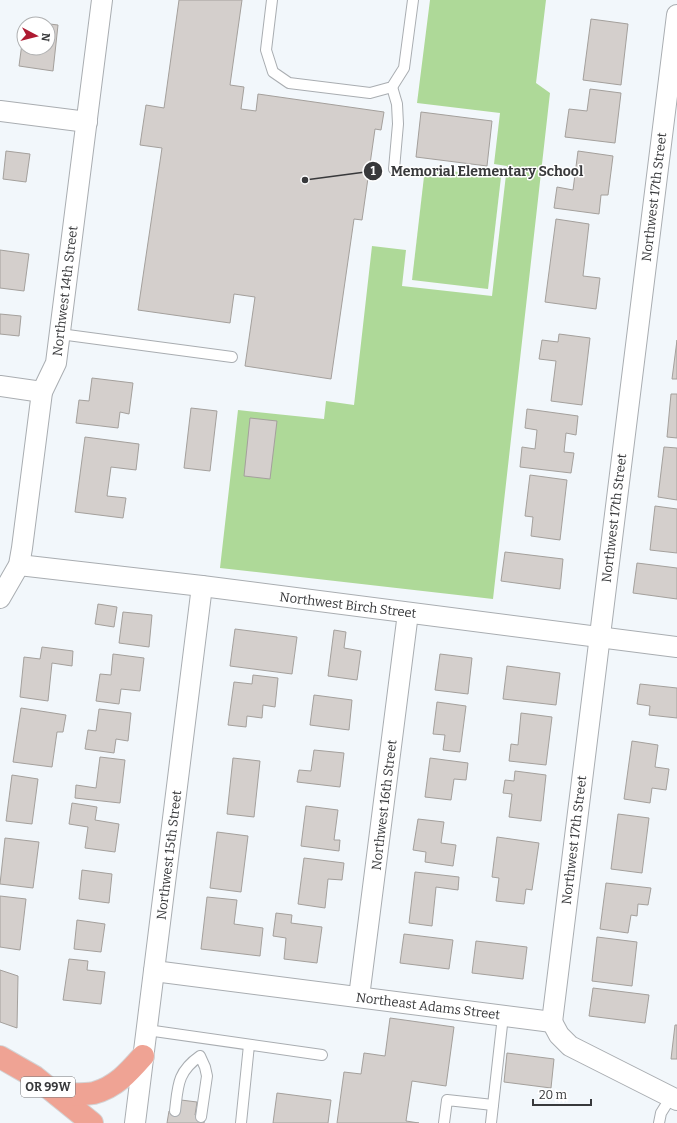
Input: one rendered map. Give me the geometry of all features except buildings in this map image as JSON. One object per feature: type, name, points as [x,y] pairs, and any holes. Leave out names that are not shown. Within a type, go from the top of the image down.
[{"type":"highway","points":[[57,1094],[94,1093],[109,1087],[124,1078],[144,1056]]},
{"type":"highway","name":"OR 99W","points":[[0,1057],[35,1077],[92,1123]]},
{"type":"street","name":"Northwest 14th Street","points":[[0,598],[19,565],[42,392],[56,363],[102,0]]},
{"type":"street","name":"Northwest 17th Street","points":[[552,1022],[677,15]]},
{"type":"street","points":[[0,111],[87,122]]},
{"type":"street","points":[[0,386],[42,392]]},
{"type":"street","name":"Northwest Birch Street","points":[[19,565],[202,586],[677,647]]},
{"type":"street","name":"Northwest 15th Street","points":[[135,1123],[202,586]]},
{"type":"street","name":"Northwest 16th Street","points":[[359,997],[408,613]]},
{"type":"street","name":"Northeast Adams Street","points":[[154,971],[552,1022]]},
{"type":"street","points":[[552,1022],[559,1035],[570,1046],[674,1098]]},
{"type":"lane","points":[[272,0],[266,50],[273,72],[289,83],[370,93],[392,87],[404,68],[413,0]]},
{"type":"lane","points":[[392,87],[397,104],[398,124],[394,169]]},
{"type":"lane","points":[[60,334],[232,357]]},
{"type":"lane","points":[[491,1123],[503,1016]]},
{"type":"lane","points":[[147,1030],[322,1055]]},
{"type":"lane","points":[[201,1117],[207,1076],[200,1056],[202,1038]]},
{"type":"lane","points":[[241,1123],[249,1045]]},
{"type":"lane","points":[[175,1111],[179,1084],[183,1072],[190,1063],[200,1056]]},
{"type":"lane","points":[[659,1123],[661,1113],[674,1098]]},
{"type":"lane","points":[[444,1123],[447,1100],[493,1106]]},
{"type":"green space","points":[[430,0],[546,0],[536,83],[550,93],[493,599],[220,568],[238,410],[324,419],[326,401],[354,405],[372,246],[406,250],[402,286],[492,296],[507,166],[494,164],[500,113],[417,103]]},
{"type":"green space","points":[[425,168],[501,177],[488,289],[412,280]]},
{"type":"place","name":"Memorial Elementary School","points":[[305,180]]}]
